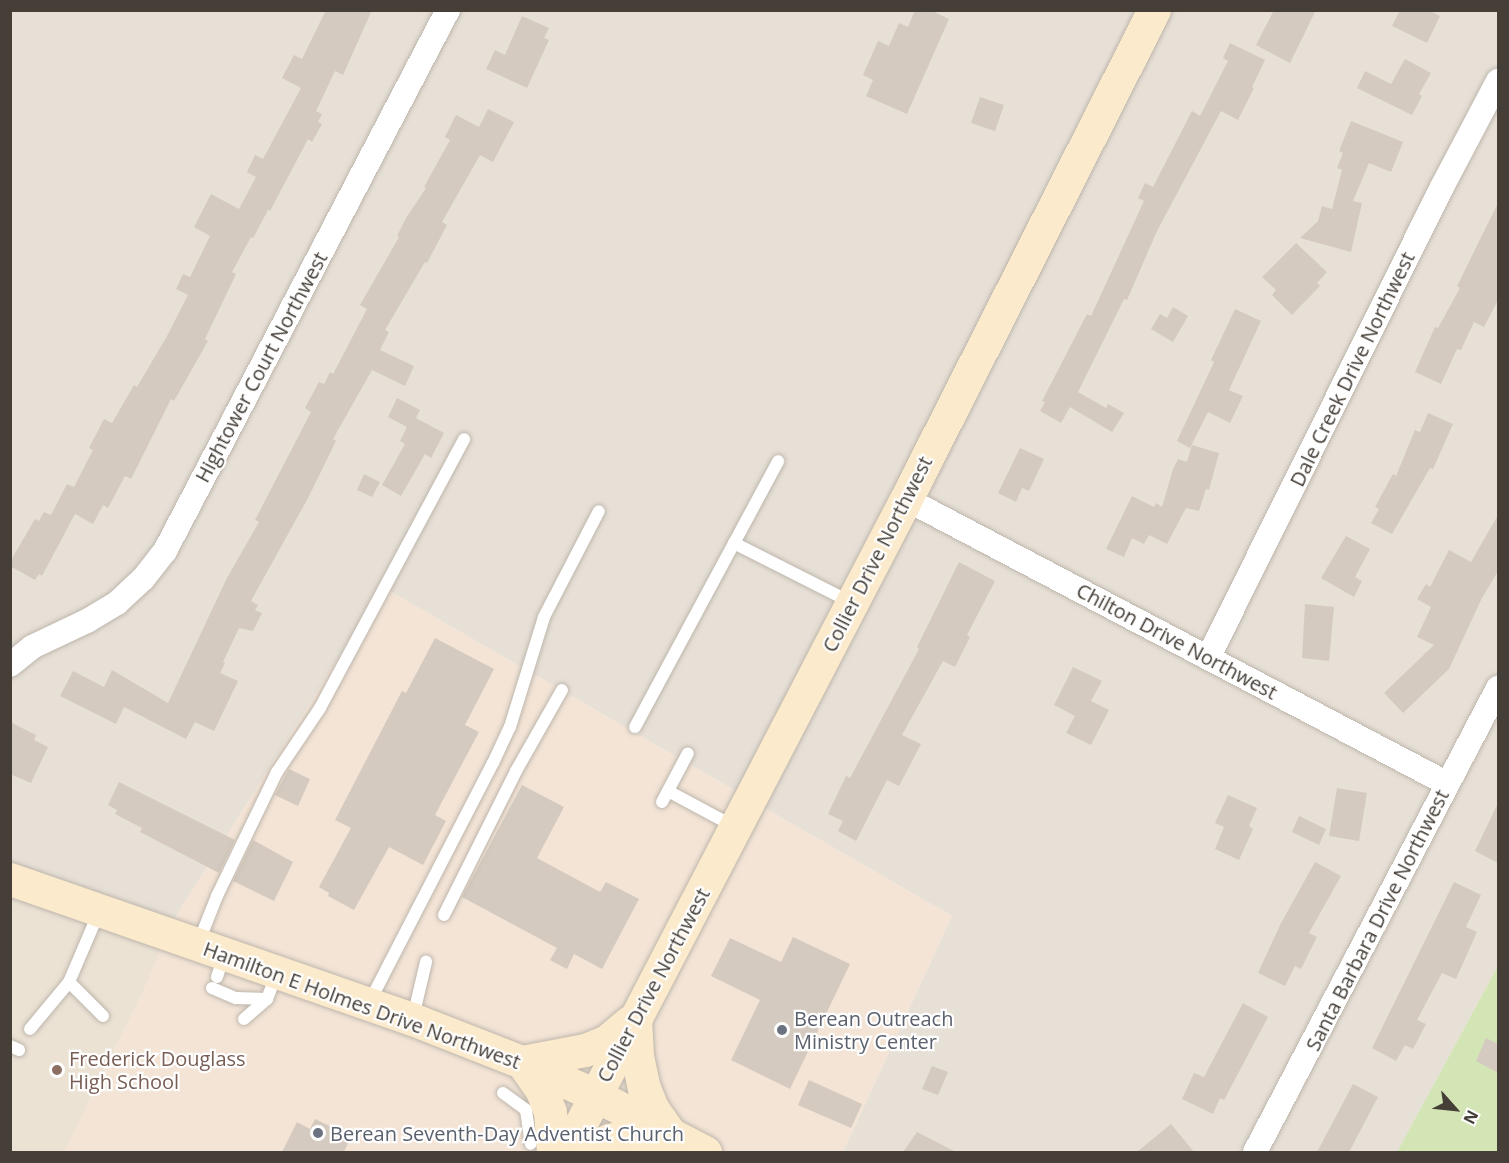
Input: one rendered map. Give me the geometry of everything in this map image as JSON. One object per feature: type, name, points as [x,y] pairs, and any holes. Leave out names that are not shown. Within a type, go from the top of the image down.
[{"type":"main road","name":"Collier Drive Northwest","points":[[566,1152],[906,499],[1154,10]]},
{"type":"main road","name":"Hamilton E Holmes Drive Northwest","points":[[10,879],[100,910],[213,966],[272,985],[369,1004],[522,1062],[595,1095],[705,1152]]},
{"type":"main road","points":[[542,1148],[550,1112],[542,1091],[522,1062],[585,1050],[607,1041],[635,1018]]},
{"type":"main road","points":[[635,1018],[637,1056],[644,1088],[652,1108],[671,1135]]},
{"type":"main road","points":[[584,1152],[609,1140],[634,1134],[671,1135]]},
{"type":"street","name":"Hightower Court Northwest","points":[[10,665],[32,647],[87,621],[117,603],[144,579],[165,551],[448,10]]},
{"type":"street","name":"Dale Creek Drive Northwest","points":[[1208,658],[1442,187],[1498,81]]},
{"type":"street","name":"Chilton Drive Northwest","points":[[906,499],[1448,784]]},
{"type":"street","name":"Santa Barbara Drive Northwest","points":[[1255,1152],[1498,688]]},
{"type":"lane","points":[[213,966],[217,896],[277,772],[320,708],[464,439]]},
{"type":"lane","points":[[635,727],[778,461]]},
{"type":"lane","points":[[369,1004],[510,727],[544,617],[599,511]]},
{"type":"lane","points":[[734,543],[852,603]]},
{"type":"lane","points":[[444,915],[516,771],[562,690]]},
{"type":"lane","points":[[688,753],[665,796],[735,828]]},
{"type":"lane","points":[[30,1029],[69,982],[100,910]]},
{"type":"lane","points":[[412,1019],[426,963]]},
{"type":"lane","points":[[69,982],[103,1016]]},
{"type":"lane","points":[[244,1019],[272,985]]},
{"type":"lane","points":[[503,1093],[526,1110],[542,1148]]},
{"type":"shaded area","points":[[11,11],[1498,11],[1498,966],[1397,1152],[843,1152],[952,916],[383,587],[171,924],[11,872]]},
{"type":"shaded area","points":[[383,587],[952,916],[843,1152],[64,1152],[145,987],[171,924]]},
{"type":"shaded area","name":"Frederick Douglass High School","points":[[11,872],[171,924],[145,987],[64,1152],[11,1152]]},
{"type":"green space","points":[[1498,966],[1498,1152],[1397,1152]]},
{"type":"building","points":[[326,10],[372,10],[343,75],[335,71],[316,111],[322,114],[318,122],[322,124],[312,142],[308,139],[270,211],[268,210],[253,238],[251,237],[232,272],[236,274],[205,339],[208,341],[174,401],[171,399],[131,479],[125,476],[108,508],[103,505],[93,524],[75,514],[42,576],[39,574],[35,580],[10,566],[10,562],[35,519],[39,521],[44,512],[51,515],[67,484],[74,487],[93,450],[89,448],[104,419],[112,423],[134,385],[137,387],[167,336],[188,295],[176,289],[183,274],[190,277],[210,236],[194,227],[211,194],[239,209],[256,177],[247,172],[255,155],[263,159],[301,88],[282,78],[294,55],[302,59]]},
{"type":"building","points":[[915,10],[930,10],[949,19],[907,114],[866,96],[873,80],[863,75],[878,41],[889,46],[899,23],[908,27]]},
{"type":"building","points":[[1274,10],[1316,10],[1290,63],[1256,45]]},
{"type":"building","points":[[1400,10],[1428,10],[1440,16],[1427,43],[1392,26]]},
{"type":"building","points":[[522,16],[549,28],[544,38],[549,40],[527,88],[486,69],[495,50],[505,55]]},
{"type":"building","points":[[1230,43],[1265,60],[1252,87],[1254,88],[1238,120],[1221,111],[1157,231],[1127,300],[1124,299],[1078,392],[1106,408],[1108,404],[1124,413],[1112,432],[1070,407],[1061,423],[1040,411],[1045,402],[1042,401],[1087,314],[1091,316],[1144,201],[1138,198],[1145,183],[1153,187],[1192,111],[1200,116],[1228,61],[1223,58]]},
{"type":"building","points":[[1405,59],[1431,73],[1419,94],[1422,96],[1412,115],[1357,88],[1365,71],[1391,84]]},
{"type":"building","points":[[980,97],[1004,105],[995,131],[971,123]]},
{"type":"building","points":[[488,109],[514,122],[493,162],[480,155],[442,222],[447,225],[427,263],[425,262],[385,330],[389,332],[380,350],[414,366],[405,386],[372,370],[333,439],[336,441],[308,498],[251,601],[258,605],[255,610],[262,613],[253,631],[239,628],[223,662],[225,663],[220,673],[238,681],[214,731],[195,722],[186,739],[124,707],[116,724],[60,696],[73,671],[104,687],[112,670],[168,703],[227,578],[259,522],[255,520],[311,412],[305,408],[319,382],[324,384],[330,372],[333,374],[367,309],[360,305],[399,237],[397,236],[406,218],[426,188],[424,187],[450,140],[445,137],[456,115],[479,127]]},
{"type":"building","points":[[1351,121],[1403,142],[1391,172],[1369,163],[1353,201],[1362,203],[1351,252],[1300,238],[1318,221],[1322,206],[1332,209],[1342,170],[1337,168],[1343,153],[1339,151]]},
{"type":"building","points":[[1498,203],[1498,300],[1484,327],[1474,322],[1461,350],[1457,349],[1441,384],[1415,372],[1435,327],[1438,328],[1460,288],[1457,286]]},
{"type":"building","points":[[1296,243],[1327,272],[1317,283],[1320,286],[1292,315],[1272,295],[1276,290],[1262,277]]},
{"type":"building","points":[[1173,307],[1188,316],[1173,342],[1151,329],[1160,314],[1167,318]]},
{"type":"building","points":[[1235,309],[1261,321],[1229,390],[1243,396],[1230,423],[1208,412],[1190,448],[1177,441],[1214,362],[1211,360]]},
{"type":"building","points":[[397,398],[420,410],[416,418],[444,433],[431,458],[425,454],[401,496],[382,485],[405,444],[400,441],[407,427],[388,417]]},
{"type":"building","points":[[1428,413],[1453,424],[1433,469],[1430,468],[1392,534],[1371,523],[1379,509],[1375,507],[1393,474],[1396,476],[1415,430],[1420,432]]},
{"type":"building","points":[[1192,445],[1219,453],[1209,490],[1206,489],[1199,511],[1186,508],[1167,544],[1149,535],[1144,544],[1132,538],[1124,557],[1106,549],[1132,496],[1154,507],[1156,503],[1162,507],[1173,469],[1178,459],[1187,462]]},
{"type":"building","points":[[1020,448],[1044,459],[1029,491],[1022,488],[1016,502],[998,493]]},
{"type":"building","points":[[364,474],[380,482],[372,497],[357,490]]},
{"type":"building","points":[[1498,515],[1498,571],[1481,600],[1449,669],[1403,713],[1384,693],[1434,645],[1417,637],[1431,607],[1417,599],[1426,584],[1430,587],[1449,550],[1471,562]]},
{"type":"building","points":[[1346,536],[1370,549],[1355,577],[1362,581],[1354,597],[1321,578]]},
{"type":"building","points":[[959,562],[995,581],[967,635],[970,637],[955,667],[943,661],[902,735],[921,744],[899,786],[887,780],[856,841],[838,831],[843,821],[828,814],[846,776],[850,778],[919,649],[917,647]]},
{"type":"building","points":[[1305,604],[1334,607],[1329,661],[1302,658]]},
{"type":"building","points":[[435,638],[494,669],[465,725],[479,732],[435,815],[446,821],[423,865],[389,847],[354,910],[328,896],[329,893],[319,887],[351,828],[335,820],[402,691],[406,693]]},
{"type":"building","points":[[1073,667],[1102,681],[1091,701],[1109,710],[1091,745],[1066,733],[1075,716],[1054,705]]},
{"type":"building","points":[[10,722],[36,735],[34,740],[48,747],[31,783],[10,774]]},
{"type":"building","points":[[289,769],[310,779],[298,806],[275,795]]},
{"type":"building","points":[[119,782],[235,840],[219,873],[140,832],[142,828],[115,814],[117,810],[108,805]]},
{"type":"building","points":[[522,785],[564,807],[537,858],[600,892],[606,882],[639,899],[602,969],[574,954],[567,969],[550,960],[557,948],[462,897]]},
{"type":"building","points":[[1337,788],[1367,793],[1359,841],[1329,836]]},
{"type":"building","points":[[1228,795],[1257,808],[1249,826],[1253,829],[1239,860],[1215,849],[1224,827],[1215,823]]},
{"type":"building","points":[[1498,803],[1498,863],[1475,851]]},
{"type":"building","points":[[1299,816],[1326,829],[1319,845],[1292,832]]},
{"type":"building","points":[[253,840],[293,862],[274,901],[233,881]]},
{"type":"building","points":[[1315,862],[1341,876],[1309,933],[1317,937],[1301,969],[1295,966],[1285,986],[1258,973],[1281,923]]},
{"type":"building","points":[[1454,882],[1481,895],[1466,927],[1477,932],[1456,979],[1442,973],[1417,1020],[1426,1024],[1413,1049],[1405,1045],[1396,1061],[1372,1048]]},
{"type":"building","name":"Berean Outreach Ministry Center","points":[[793,937],[850,964],[790,1089],[731,1060],[760,1000],[711,976],[730,938],[781,962]]},
{"type":"building","points":[[1243,1003],[1268,1017],[1224,1100],[1220,1098],[1213,1114],[1182,1099],[1194,1073],[1204,1077]]},
{"type":"building","points":[[1486,1038],[1498,1044],[1498,1073],[1476,1061]]},
{"type":"building","points":[[932,1066],[948,1072],[938,1095],[922,1089]]},
{"type":"building","points":[[809,1080],[862,1104],[851,1128],[798,1105]]},
{"type":"building","points":[[1353,1084],[1378,1097],[1349,1152],[1317,1152]]},
{"type":"building","name":"Berean Seventh-Day Adventist Church","points":[[315,1119],[351,1136],[344,1152],[282,1152],[297,1122],[310,1129]]},
{"type":"building","points":[[1171,1124],[1194,1152],[1137,1152]]},
{"type":"building","points":[[917,1132],[956,1152],[903,1152]]},
{"type":"place","name":"Berean Outreach Ministry Center","points":[[782,1030]]},
{"type":"place","name":"Frederick Douglass High School","points":[[57,1070]]},
{"type":"place","name":"Berean Seventh-Day Adventist Church","points":[[318,1133]]}]
